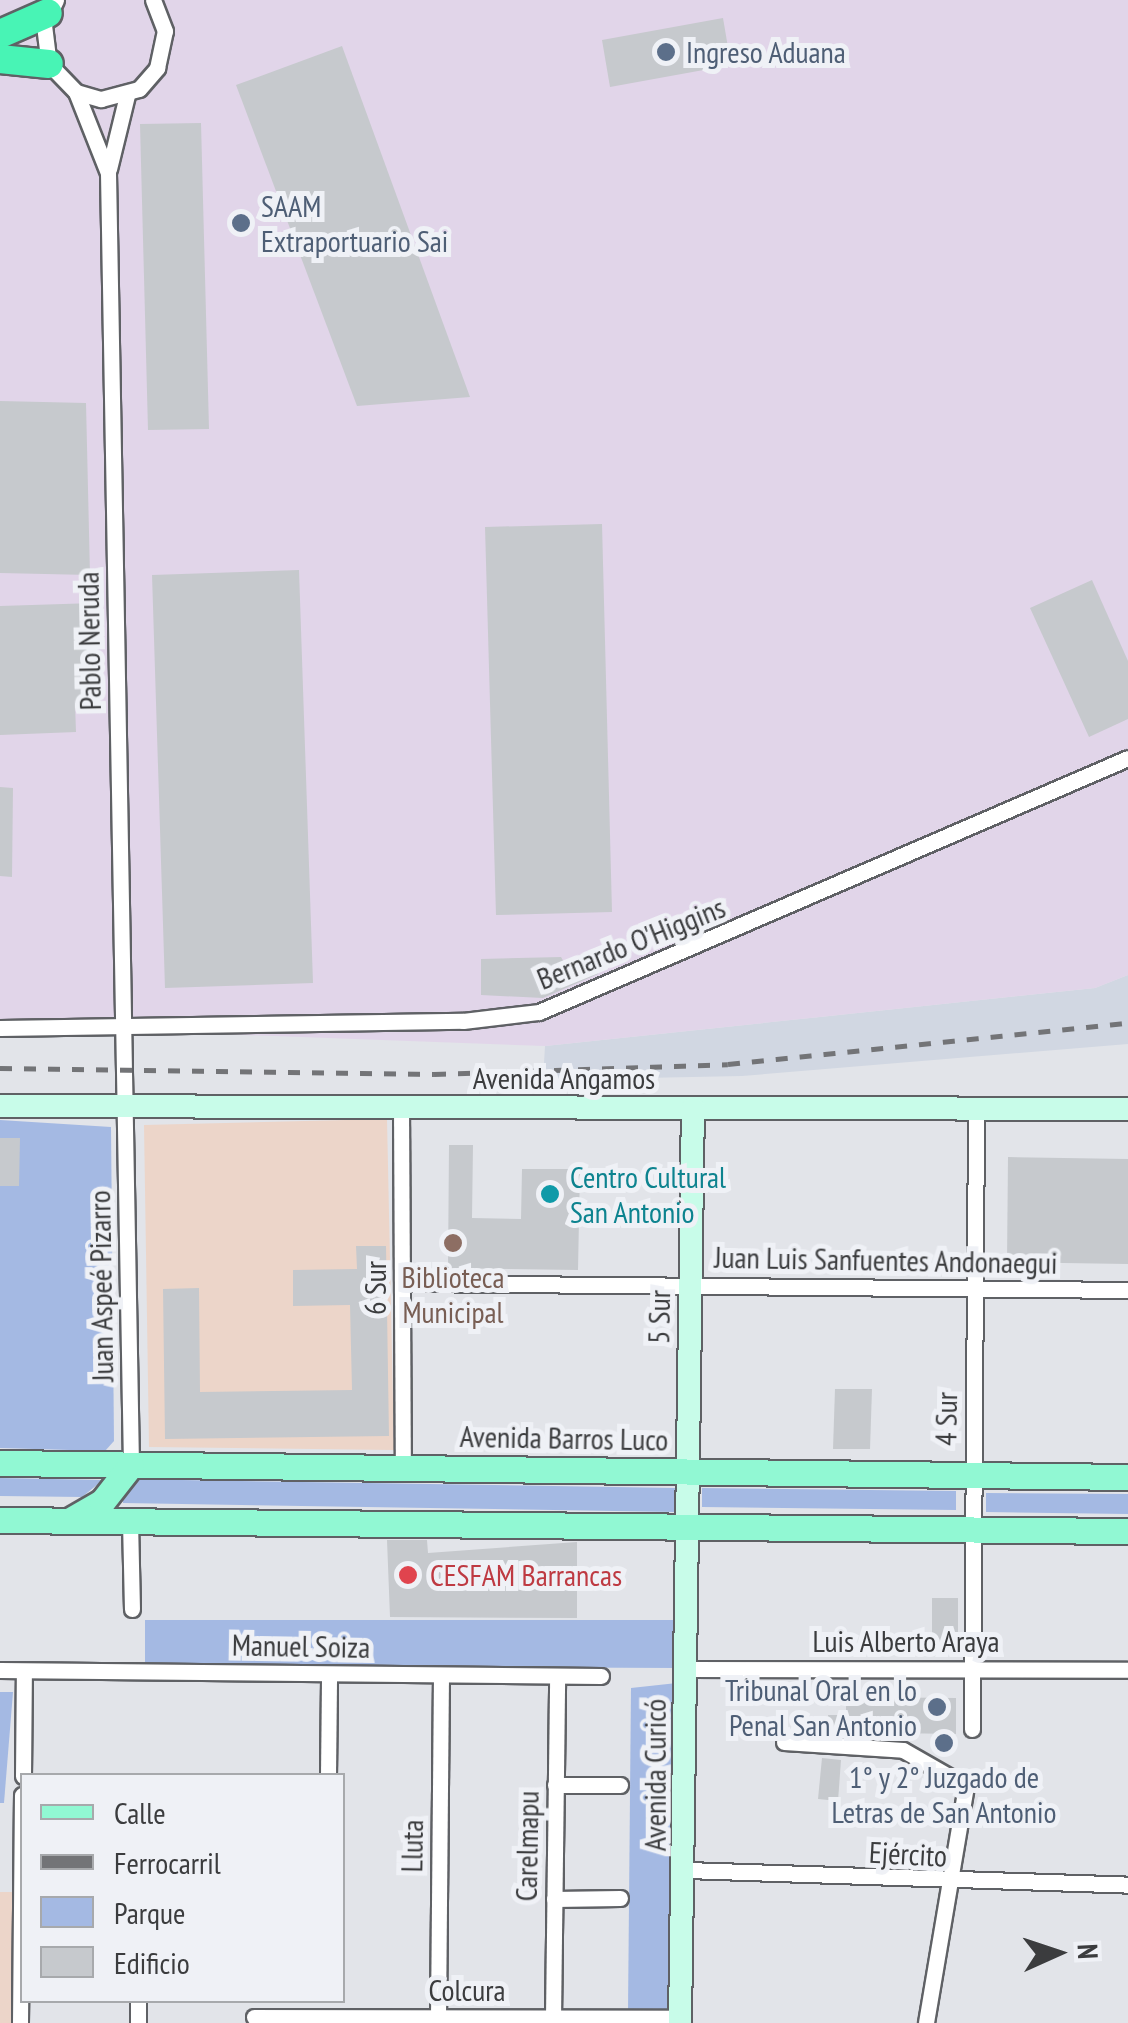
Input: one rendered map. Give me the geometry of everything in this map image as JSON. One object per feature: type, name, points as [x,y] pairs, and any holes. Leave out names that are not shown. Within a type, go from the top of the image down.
[{"type":"highway","points":[[0,34],[52,6]]},
{"type":"highway","points":[[0,59],[49,64]]},
{"type":"main road","name":"Avenida Barros Luco","points":[[0,1463],[1128,1478]]},
{"type":"main road","points":[[67,1520],[102,1502],[131,1465]]},
{"type":"main road","points":[[0,1520],[1128,1531]]},
{"type":"street","points":[[52,6],[49,64],[76,92],[127,95],[149,80],[163,56],[166,31],[153,0]]},
{"type":"street","name":"Pablo Neruda","points":[[76,92],[108,173]]},
{"type":"street","name":"Pablo Neruda","points":[[125,1107],[108,173],[127,95]]},
{"type":"street","name":"Bernardo O'Higgins","points":[[0,1028],[488,1020],[539,1012],[1128,758]]},
{"type":"street","name":"Avenida Angamos","points":[[0,1106],[1128,1109]]},
{"type":"street","name":"Juan Aspeé Pizarro","points":[[125,1107],[131,1465]]},
{"type":"street","name":"6 Sur","points":[[401,1107],[403,1468]]},
{"type":"street","name":"5 Sur","points":[[686,1527],[693,1108]]},
{"type":"street","name":"4 Sur","points":[[972,1729],[976,1108]]},
{"type":"street","name":"Juan Luis Sanfuentes Andonaegui","points":[[403,1283],[1128,1290]]},
{"type":"street","points":[[130,1521],[132,1609]]},
{"type":"street","name":"Avenida Curicó","points":[[680,2020],[686,1870],[686,1527]]},
{"type":"street","name":"Luis Alberto Araya","points":[[684,1669],[1128,1670]]},
{"type":"street","name":"Manuel Soiza","points":[[0,1670],[601,1676]]},
{"type":"street","points":[[23,1773],[24,1670]]},
{"type":"street","points":[[328,1773],[329,1674]]},
{"type":"street","name":"Lluta","points":[[438,2018],[441,1675]]},
{"type":"street","name":"Carelmapu","points":[[552,2018],[557,1676]]},
{"type":"street","points":[[784,1742],[903,1750],[951,1770],[966,1786],[954,1884],[926,2023]]},
{"type":"street","points":[[555,1786],[620,1785]]},
{"type":"street","name":"Ejército","points":[[686,1870],[954,1884],[1128,1885]]},
{"type":"street","points":[[554,1899],[620,1898]]},
{"type":"street","name":"Colcura","points":[[254,2014],[325,2009],[438,2018],[680,2020]]},
{"type":"shaded area","points":[[0,0],[1128,0],[1128,975],[1095,988],[545,1046],[0,1026]]},
{"type":"shaded area","points":[[1128,975],[1128,1044],[742,1076],[543,1080],[545,1046],[1095,988]]},
{"type":"shaded area","points":[[387,1119],[394,1450],[149,1447],[144,1125]]},
{"type":"shaded area","points":[[0,1892],[14,1892],[14,2023],[0,2023]]},
{"type":"green space","points":[[0,1120],[111,1127],[114,1441],[105,1451],[0,1448]]},
{"type":"green space","points":[[0,1478],[103,1480],[82,1497],[0,1496]]},
{"type":"green space","points":[[123,1479],[675,1488],[675,1512],[123,1503]]},
{"type":"green space","points":[[702,1488],[956,1491],[956,1510],[702,1507]]},
{"type":"green space","points":[[986,1493],[1128,1494],[1128,1514],[986,1512]]},
{"type":"green space","points":[[145,1620],[675,1620],[678,1668],[145,1666]]},
{"type":"green space","points":[[677,1683],[669,2010],[628,2011],[631,1688]]},
{"type":"green space","points":[[0,1692],[13,1692],[4,1803],[0,1803]]},
{"type":"building","name":"Ingreso Aduana","points":[[723,18],[731,65],[610,87],[602,40]]},
{"type":"building","points":[[342,46],[470,397],[357,406],[236,85]]},
{"type":"building","points":[[201,123],[209,429],[148,430],[140,124]]},
{"type":"building","points":[[0,401],[86,403],[90,575],[0,573]]},
{"type":"building","points":[[602,524],[612,912],[496,915],[485,527]]},
{"type":"building","points":[[299,570],[313,983],[165,988],[152,575]]},
{"type":"building","points":[[1092,580],[1128,661],[1128,719],[1089,737],[1030,608]]},
{"type":"building","points":[[95,603],[98,702],[75,703],[76,732],[0,735],[0,606]]},
{"type":"building","points":[[0,787],[13,788],[12,877],[0,876]]},
{"type":"building","points":[[561,957],[567,967],[591,958],[598,974],[543,998],[481,995],[481,959]]},
{"type":"building","points":[[0,1138],[20,1138],[19,1186],[0,1186]]},
{"type":"building","name":"Centro Cultural San Antonio","points":[[449,1145],[473,1145],[472,1218],[521,1219],[522,1169],[580,1169],[578,1270],[448,1268]]},
{"type":"building","points":[[1008,1157],[1128,1159],[1128,1264],[1007,1262]]},
{"type":"building","points":[[356,1246],[386,1246],[389,1436],[165,1439],[163,1289],[199,1288],[200,1392],[352,1390],[350,1305],[293,1306],[293,1270],[357,1269]]},
{"type":"building","points":[[835,1389],[872,1389],[870,1449],[833,1449]]},
{"type":"building","points":[[387,1540],[427,1540],[428,1553],[577,1542],[577,1618],[390,1617]]},
{"type":"building","points":[[932,1598],[958,1598],[958,1649],[932,1649]]},
{"type":"building","points":[[846,1697],[956,1698],[956,1734],[828,1732],[828,1715],[846,1715]]},
{"type":"building","points":[[822,1758],[841,1760],[838,1801],[818,1799]]},
{"type":"railway","points":[[0,1068],[434,1074],[728,1064],[1128,1023]]},
{"type":"place","name":"Ingreso Aduana","points":[[666,52]]},
{"type":"place","name":"SAAM Extraportuario Sai","points":[[241,223]]},
{"type":"place","name":"Centro Cultural San Antonio","points":[[550,1194]]},
{"type":"place","name":"Biblioteca Municipal","points":[[453,1243]]},
{"type":"place","name":"CESFAM Barrancas","points":[[408,1575]]},
{"type":"place","name":"Tribunal Oral en lo Penal San Antonio","points":[[937,1707]]},
{"type":"place","name":"1° y 2° Juzgado de Letras de San Antonio","points":[[944,1743]]}]
